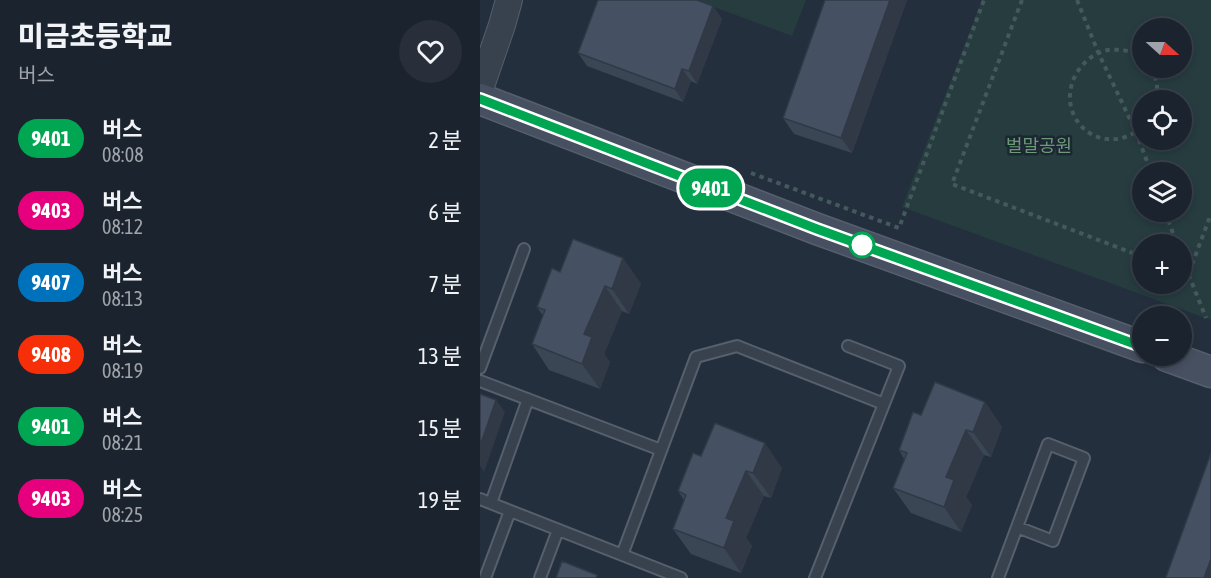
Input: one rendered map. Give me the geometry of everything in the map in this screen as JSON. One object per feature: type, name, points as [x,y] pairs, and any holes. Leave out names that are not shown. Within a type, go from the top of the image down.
[{"type":"main road","points":[[480,99],[817,229],[1132,343]]},
{"type":"main road","points":[[1192,365],[1211,372]]},
{"type":"street","points":[[480,89],[509,0]]},
{"type":"lane","points":[[480,368],[524,249]]},
{"type":"lane","points":[[622,555],[696,357],[737,346],[884,404]]},
{"type":"lane","points":[[815,578],[899,366],[848,346]]},
{"type":"lane","points":[[480,381],[661,450]]},
{"type":"lane","points":[[491,503],[528,399]]},
{"type":"lane","points":[[998,578],[1017,526],[1048,444],[1084,458],[1053,541],[1017,526]]},
{"type":"lane","points":[[480,499],[681,578]]},
{"type":"lane","points":[[485,578],[510,511]]},
{"type":"lane","points":[[540,578],[558,530]]},
{"type":"path","points":[[745,171],[899,228],[984,0]]},
{"type":"path","points":[[1023,0],[952,184],[1132,253]]},
{"type":"path","points":[[1077,0],[1098,52],[1132,124]]},
{"type":"path","points":[[1132,53],[1114,49],[1098,52],[1081,66],[1071,84],[1070,102],[1076,119],[1085,130],[1102,139],[1120,139],[1132,134]]},
{"type":"path","points":[[1192,264],[1211,214]]},
{"type":"path","points":[[1192,285],[1206,318]]},
{"type":"green space","points":[[695,0],[806,0],[792,36]]},
{"type":"green space","name":"벌말공원","points":[[982,0],[1211,0],[1211,320],[1192,313],[1192,306],[1173,306],[1140,294],[1192,294],[1192,234],[1132,234],[1132,291],[902,207]]},
{"type":"building","points":[[598,0],[697,0],[713,6],[689,71],[682,69],[675,89],[578,53]]},
{"type":"building","points":[[825,0],[890,0],[841,138],[783,118]]},
{"type":"building","points":[[573,239],[623,258],[612,289],[605,286],[584,334],[592,337],[582,364],[532,344],[545,310],[537,307],[552,268],[560,272]]},
{"type":"building","points":[[935,382],[985,402],[973,432],[966,430],[946,477],[954,480],[944,507],[893,488],[907,453],[899,450],[913,412],[921,415]]},
{"type":"building","points":[[480,394],[496,400],[480,446]]},
{"type":"building","points":[[715,423],[765,443],[753,473],[746,471],[726,518],[734,521],[724,548],[673,529],[686,495],[678,491],[693,453],[701,456]]},
{"type":"building","points":[[1211,453],[1211,559],[1204,578],[1168,578],[1166,577]]},
{"type":"building","points":[[562,561],[597,575],[596,578],[556,578]]},
{"type":"bus line","name":"9401","points":[[480,99],[817,229],[1132,343]]}]
